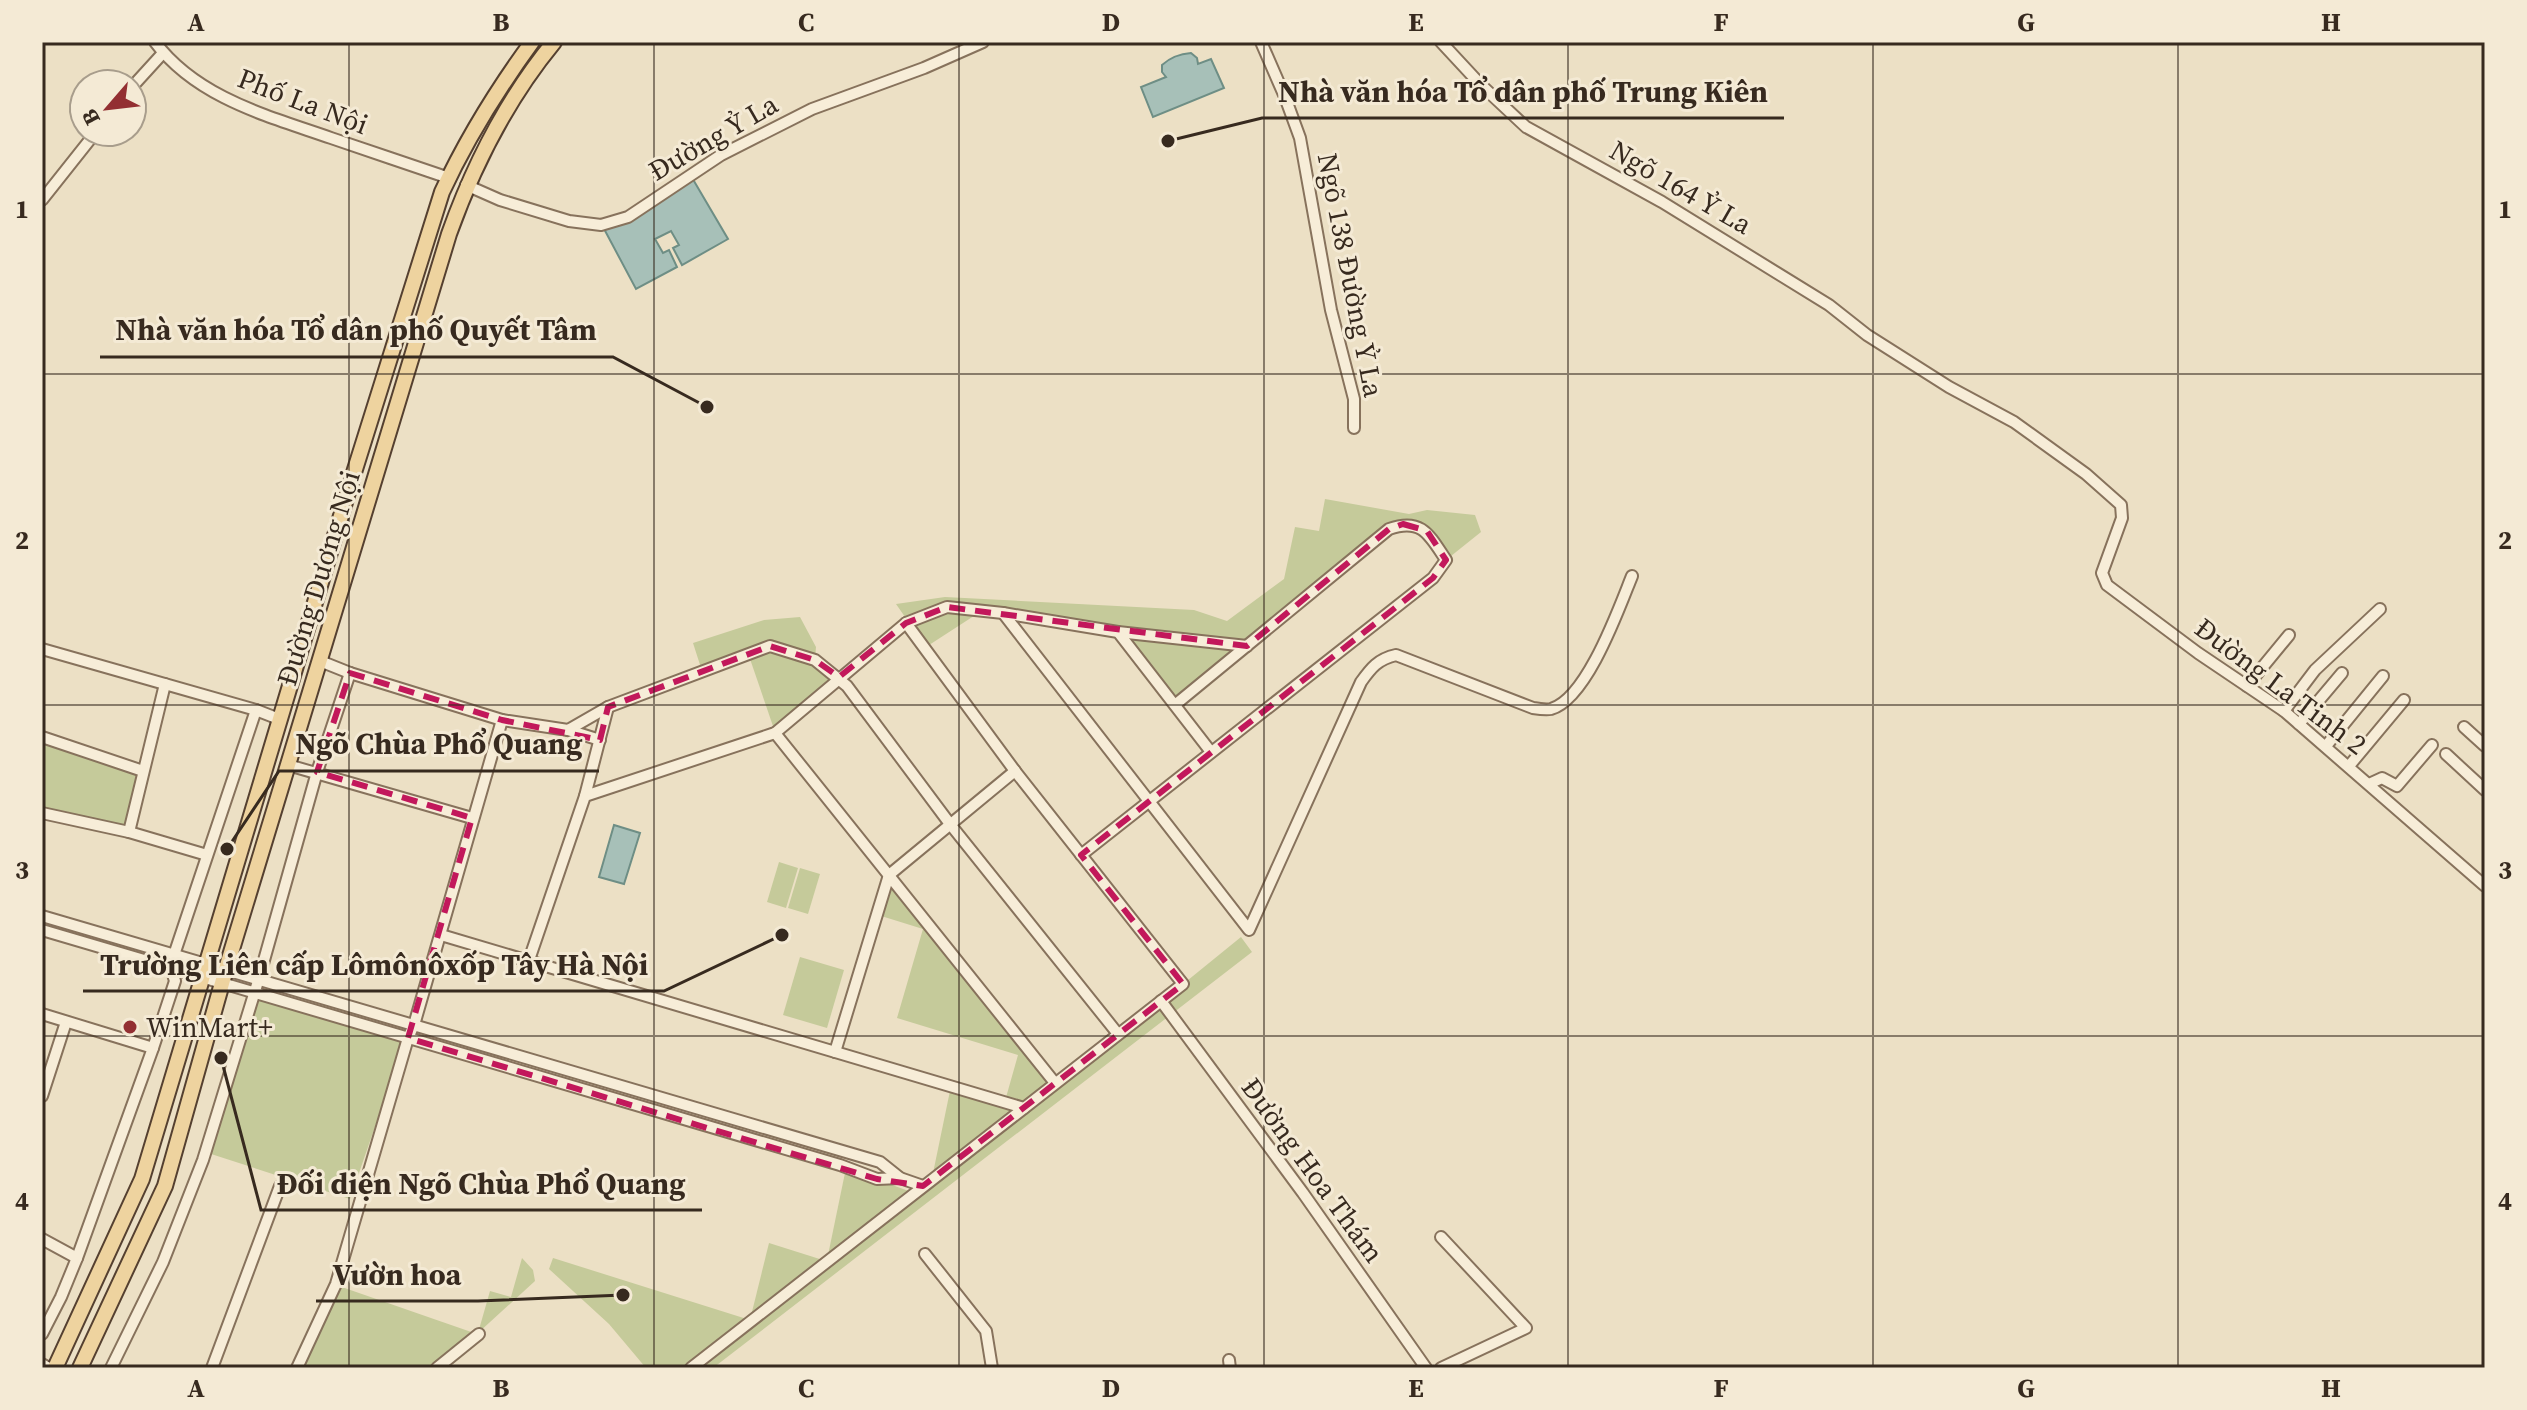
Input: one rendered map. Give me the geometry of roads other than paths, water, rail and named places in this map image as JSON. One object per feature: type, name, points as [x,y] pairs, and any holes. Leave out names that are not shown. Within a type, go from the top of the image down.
[{"type":"main road","name":"Đường Dương Nội","points":[[55,1368],[142,1179],[361,448],[449,178],[474,126],[532,42]]},
{"type":"main road","name":"Đường Dương Nội","points":[[80,1368],[165,1186],[224,976],[466,185],[530,71],[554,42]]},
{"type":"main road","points":[[449,178],[466,185]]},
{"type":"street","name":"Phố La Nội","points":[[155,42],[163,53],[200,85],[279,122],[449,178]]},
{"type":"street","name":"Đường Ỷ La","points":[[466,185],[500,200],[569,221],[601,225],[628,217],[721,155],[812,109],[924,68],[983,42]]},
{"type":"street","name":"Ngõ 138 Đường Ỷ La","points":[[1261,42],[1300,138],[1331,310],[1354,399],[1354,428]]},
{"type":"street","name":"Ngõ 164 Ỷ La","points":[[1441,42],[1526,127],[1662,202],[1829,305],[1867,335],[1949,387],[2014,422],[2086,474],[2121,505]]},
{"type":"street","points":[[148,69],[163,53]]},
{"type":"street","points":[[42,200],[83,148]]},
{"type":"street","name":"Đường La Tinh 2","points":[[2121,505],[2122,518],[2102,573],[2107,585],[2198,653],[2284,711],[2485,886]]},
{"type":"street","points":[[1081,855],[1433,578],[1446,560],[1427,531],[1403,524],[1389,529],[1176,704]]},
{"type":"street","points":[[1003,613],[1249,930],[1361,682],[1372,667],[1383,658],[1396,655],[1533,708],[1549,710],[1562,704],[1578,688],[1596,659],[1632,576]]},
{"type":"street","points":[[585,796],[775,733],[906,623],[947,607],[1118,632],[1247,646]]},
{"type":"street","points":[[2284,711],[2315,670],[2380,609]]},
{"type":"street","points":[[691,1368],[1183,984],[1015,771],[906,623]]},
{"type":"street","points":[[1118,632],[1211,752]]},
{"type":"street","points":[[2247,686],[2289,635]]},
{"type":"street","points":[[568,730],[608,707],[770,646],[815,660],[839,677],[852,692],[950,824],[1118,1034]]},
{"type":"street","points":[[42,649],[279,719]]},
{"type":"street","points":[[320,661],[502,720],[568,730],[600,740]]},
{"type":"street","points":[[111,1368],[163,1262],[203,1160],[259,978],[317,772],[350,673]]},
{"type":"street","points":[[2299,724],[2342,673]]},
{"type":"street","points":[[2326,746],[2383,676]]},
{"type":"street","points":[[129,832],[165,684]]},
{"type":"street","points":[[825,689],[852,692]]},
{"type":"street","points":[[2349,766],[2404,700]]},
{"type":"street","points":[[529,960],[585,796],[608,707]]},
{"type":"street","points":[[174,955],[256,710]]},
{"type":"street","points":[[297,1368],[336,1284],[502,720]]},
{"type":"street","points":[[2464,727],[2485,746]]},
{"type":"street","points":[[775,733],[1055,1083]]},
{"type":"street","points":[[42,737],[143,771]]},
{"type":"street","points":[[2369,784],[2382,778],[2397,786],[2432,745]]},
{"type":"street","points":[[2446,754],[2485,790]]},
{"type":"street","points":[[288,765],[472,818]]},
{"type":"street","points":[[835,1052],[889,875],[1015,771]]},
{"type":"street","points":[[42,813],[129,832],[207,855]]},
{"type":"street","points":[[42,916],[174,955],[205,971]]},
{"type":"street","points":[[42,930],[171,968],[259,978],[880,1162],[900,1178],[923,1186]]},
{"type":"street","points":[[441,935],[1024,1108]]},
{"type":"street","points":[[42,1334],[77,1258],[153,1048],[175,981],[171,968]]},
{"type":"street","points":[[224,976],[254,993],[840,1165],[877,1179],[900,1178]]},
{"type":"street","name":"Đường Hoa Thám","points":[[1161,1001],[1303,1193],[1426,1368]]},
{"type":"street","points":[[42,1014],[153,1048]]},
{"type":"street","points":[[42,1096],[66,1022]]},
{"type":"street","points":[[212,1368],[280,1186]]},
{"type":"street","points":[[1441,1237],[1526,1328],[1441,1368]]},
{"type":"street","points":[[42,1239],[77,1258]]},
{"type":"street","points":[[925,1254],[986,1331],[992,1368]]},
{"type":"street","points":[[437,1368],[479,1334]]},
{"type":"street","points":[[42,1364],[49,1368]]},
{"type":"water","points":[[1191,53],[1198,64],[1211,59],[1224,88],[1153,117],[1141,87],[1166,77],[1162,65],[1169,60]]},
{"type":"water","points":[[691,176],[728,239],[682,265],[673,248],[679,245],[671,231],[655,239],[663,253],[669,250],[677,267],[636,289],[602,225],[628,217]]},
{"type":"water","points":[[614,825],[640,833],[624,884],[599,877]]},
{"type":"place","name":"Nhà văn hóa Tổ dân phố Trung Kiên","points":[[1168,141]]},
{"type":"place","name":"Nhà văn hóa Tổ dân phố Quyết Tâm","points":[[707,407]]},
{"type":"place","name":"Ngõ Chùa Phổ Quang","points":[[227,849]]},
{"type":"place","name":"Trường Liên cấp Lômônôxốp Tây Hà Nội","points":[[782,935]]},
{"type":"place","name":"WinMart+","points":[[130,1027]]},
{"type":"place","name":"Đối diện Ngõ Chùa Phổ Quang","points":[[221,1058]]},
{"type":"place","name":"Vườn hoa","points":[[623,1295]]}]
